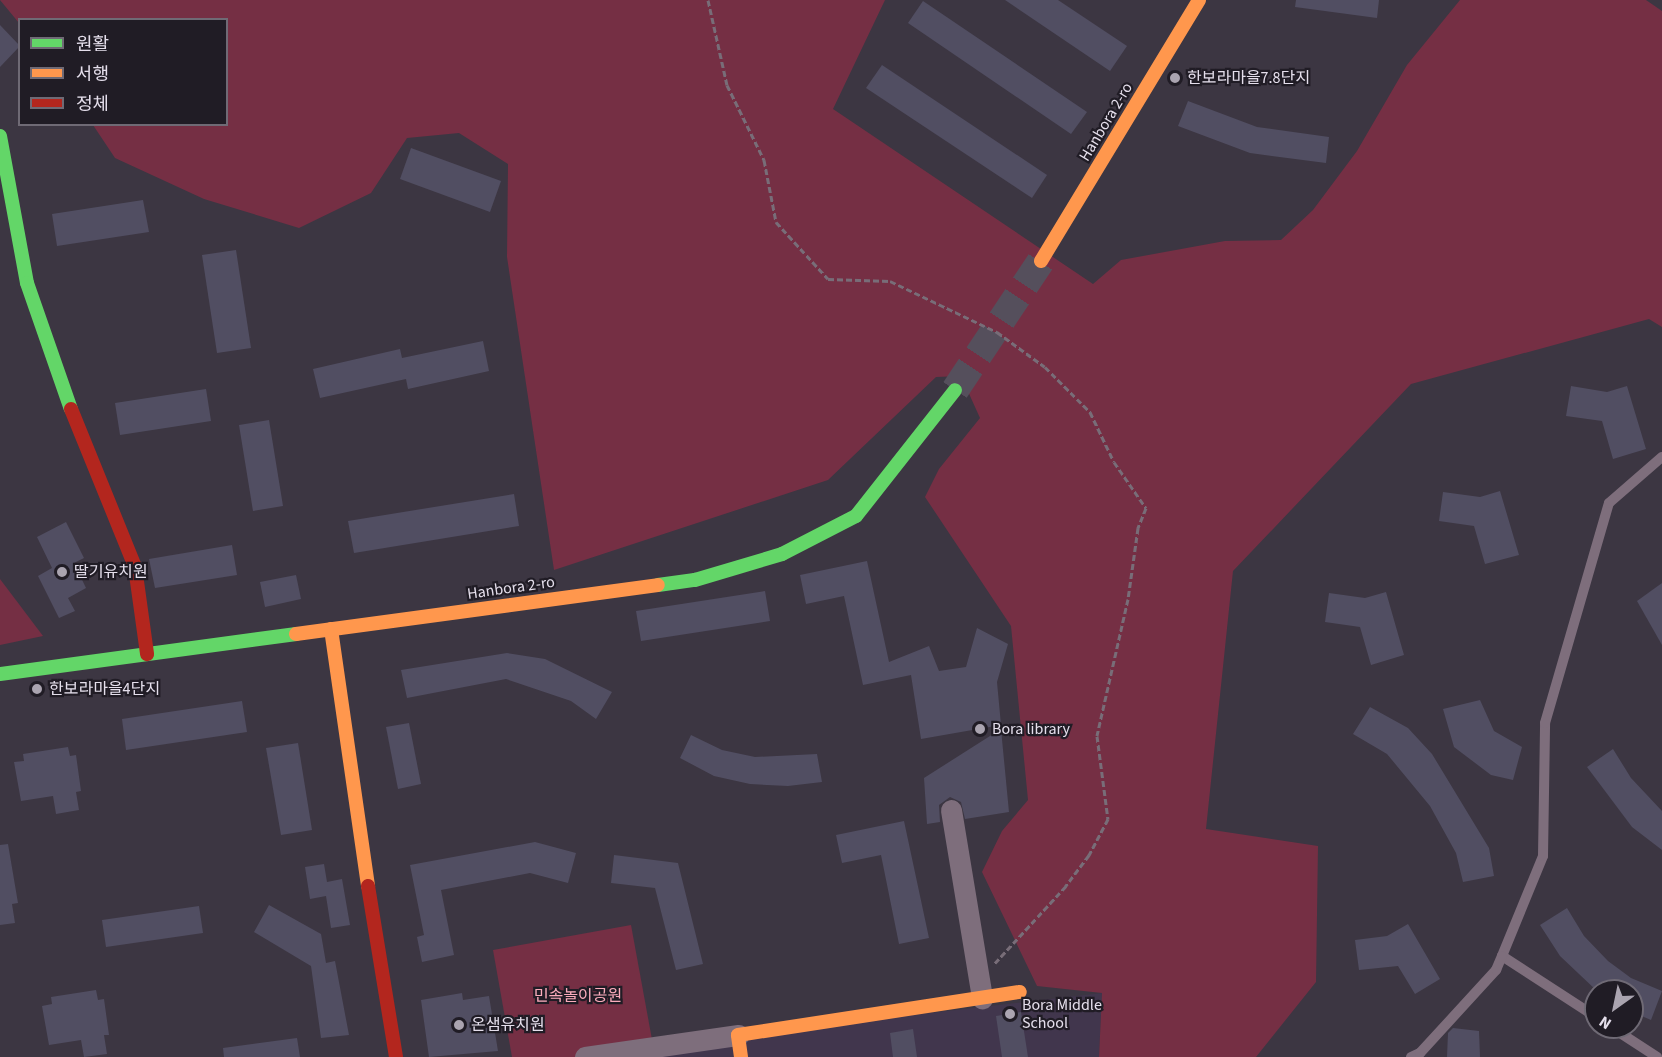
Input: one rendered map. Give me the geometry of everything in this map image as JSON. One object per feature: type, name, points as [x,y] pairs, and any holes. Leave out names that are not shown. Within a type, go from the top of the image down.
[{"type":"street","name":"Hanbora 2-ro","points":[[1041,261],[1198,0]]},
{"type":"street","points":[[0,136],[27,283],[86,451],[135,567],[147,654]]},
{"type":"street","name":"Hanbora 2-ro","points":[[0,674],[695,580],[782,554],[856,516],[955,390]]},
{"type":"street","points":[[331,629],[380,971],[396,1057]]},
{"type":"street","points":[[951,810],[981,989]]},
{"type":"street","points":[[585,1057],[738,1035],[981,989],[1020,992]]},
{"type":"street","points":[[738,1035],[741,1057]]},
{"type":"lane","points":[[1411,1057],[1420,1053],[1496,970],[1502,956],[1543,856],[1545,723],[1609,503],[1662,457]]},
{"type":"lane","points":[[1502,956],[1584,1009]]},
{"type":"lane","points":[[1629,1039],[1657,1057]]},
{"type":"path","points":[[708,0],[727,85],[764,160],[776,222],[828,279],[890,281],[997,332],[1045,367],[1090,412],[1114,462],[1146,508],[1138,528],[1128,599],[1097,736],[1108,819],[1089,855],[1066,886],[981,989]]},
{"type":"shaded area","name":"Bora Middle School","points":[[1102,993],[1099,1057],[585,1057],[653,1045]]},
{"type":"green space","points":[[0,0],[885,0],[833,109],[1093,284],[1121,260],[1225,241],[1281,240],[1313,210],[1357,151],[1407,65],[1460,0],[1646,0],[1662,11],[1662,327],[1649,319],[1411,384],[1233,571],[1206,829],[1318,846],[1316,982],[1256,1057],[1099,1057],[1102,993],[1037,986],[982,872],[1002,831],[1028,800],[1011,626],[925,497],[939,469],[980,418],[961,376],[936,377],[828,480],[554,570],[507,257],[508,164],[459,133],[407,138],[371,193],[299,228],[204,199],[115,158],[94,126],[228,126],[228,18],[18,18],[18,22]]},
{"type":"green space","points":[[0,579],[43,636],[0,645]]},
{"type":"green space","name":"민속놀이공원","points":[[631,925],[653,1045],[585,1057],[512,1057],[493,950]]},
{"type":"building","points":[[1005,0],[1058,0],[1127,46],[1110,71]]},
{"type":"building","points":[[1296,0],[1379,0],[1377,18],[1295,7]]},
{"type":"building","points":[[923,1],[1087,112],[1071,134],[908,23]]},
{"type":"building","points":[[0,25],[18,44],[18,48],[0,67]]},
{"type":"building","points":[[882,65],[1047,175],[1032,198],[866,88]]},
{"type":"building","points":[[1188,101],[1257,127],[1329,137],[1326,163],[1250,153],[1178,126]]},
{"type":"building","points":[[411,148],[501,181],[490,212],[400,179]]},
{"type":"building","points":[[143,200],[149,232],[57,246],[52,214]]},
{"type":"building","points":[[236,250],[251,348],[217,353],[202,255]]},
{"type":"building","points":[[483,341],[489,371],[408,389],[406,379],[320,398],[313,369],[400,349],[402,358]]},
{"type":"building","points":[[1571,386],[1607,392],[1627,386],[1646,449],[1613,459],[1602,421],[1566,416]]},
{"type":"building","points":[[206,389],[211,421],[120,435],[115,403]]},
{"type":"building","points":[[269,420],[283,506],[253,511],[239,425]]},
{"type":"building","points":[[1500,491],[1519,555],[1485,564],[1474,526],[1439,521],[1443,492],[1480,497]]},
{"type":"building","points":[[514,494],[519,526],[354,553],[348,521]]},
{"type":"building","name":"딸기유치원","points":[[66,522],[84,558],[74,563],[86,588],[68,598],[75,611],[59,618],[38,576],[52,568],[37,537]]},
{"type":"building","points":[[232,545],[237,575],[155,588],[149,559]]},
{"type":"building","points":[[867,561],[889,662],[929,646],[939,671],[966,667],[977,628],[1008,644],[997,682],[1001,725],[921,739],[911,675],[863,685],[844,596],[806,604],[800,575]]},
{"type":"building","points":[[296,575],[301,599],[265,607],[260,582]]},
{"type":"building","points":[[1662,583],[1662,645],[1637,601]]},
{"type":"building","points":[[765,591],[770,621],[641,641],[636,611]]},
{"type":"building","points":[[1386,592],[1404,655],[1371,665],[1360,627],[1325,622],[1329,593],[1365,598]]},
{"type":"building","points":[[507,653],[545,659],[612,692],[596,719],[571,701],[506,679],[407,698],[401,670]]},
{"type":"building","points":[[1480,700],[1494,731],[1522,747],[1513,780],[1491,775],[1454,747],[1443,709]]},
{"type":"building","points":[[242,701],[247,732],[126,750],[122,719]]},
{"type":"building","points":[[1370,707],[1408,728],[1432,754],[1489,848],[1494,876],[1463,882],[1456,853],[1430,806],[1387,754],[1353,734]]},
{"type":"building","points":[[409,723],[421,784],[398,789],[386,727]]},
{"type":"building","points":[[1001,729],[1009,812],[965,819],[961,802],[950,797],[939,805],[940,822],[927,824],[924,778]]},
{"type":"building","points":[[691,735],[722,750],[755,757],[817,754],[822,782],[788,786],[750,784],[714,776],[680,758]]},
{"type":"building","points":[[298,743],[312,830],[281,835],[266,748]]},
{"type":"building","points":[[68,747],[70,756],[76,755],[81,791],[76,792],[79,810],[56,814],[53,796],[21,801],[14,762],[24,761],[23,754]]},
{"type":"building","points":[[1613,749],[1631,778],[1662,811],[1662,850],[1632,827],[1587,767]]},
{"type":"building","points":[[904,821],[929,938],[899,944],[881,855],[842,863],[836,835]]},
{"type":"building","points":[[535,842],[576,853],[568,883],[530,873],[441,890],[454,955],[422,962],[417,937],[424,935],[410,865]]},
{"type":"building","points":[[8,844],[18,903],[12,904],[15,923],[0,925],[0,845]]},
{"type":"building","points":[[614,855],[678,863],[703,964],[676,970],[655,888],[611,883]]},
{"type":"building","points":[[324,864],[327,882],[342,879],[350,925],[331,928],[326,896],[310,899],[305,867]]},
{"type":"building","points":[[269,905],[321,934],[326,963],[335,961],[349,1035],[321,1038],[311,966],[254,932]]},
{"type":"building","points":[[199,906],[203,933],[106,947],[102,920]]},
{"type":"building","points":[[1567,908],[1584,936],[1608,961],[1633,979],[1584,979],[1560,956],[1540,925]]},
{"type":"building","points":[[1408,924],[1440,979],[1415,994],[1398,966],[1359,970],[1355,940],[1387,936]]},
{"type":"building","points":[[1644,983],[1662,991],[1651,1020],[1644,1017]]},
{"type":"building","points":[[96,990],[98,1000],[104,999],[109,1035],[104,1035],[107,1054],[84,1057],[81,1040],[49,1045],[42,1006],[52,1004],[51,997]]},
{"type":"building","name":"온샘유치원","points":[[462,993],[463,1000],[489,996],[498,1051],[429,1057],[421,1000]]},
{"type":"building","points":[[1021,1012],[1028,1057],[1002,1057],[996,1016]]},
{"type":"building","points":[[1453,1028],[1479,1031],[1480,1057],[1447,1057],[1448,1033]]},
{"type":"building","points":[[913,1029],[917,1057],[893,1057],[890,1033]]},
{"type":"building","points":[[297,1038],[300,1057],[224,1057],[223,1048]]},
{"type":"tunnel","points":[[955,390],[1041,261]]},
{"type":"traffic: fast","points":[[0,136],[27,283],[71,409]]},
{"type":"traffic: fast","points":[[658,585],[695,580],[782,554],[856,516],[955,390]]},
{"type":"traffic: fast","points":[[0,674],[296,634]]},
{"type":"traffic: slow","points":[[1041,261],[1199,0]]},
{"type":"traffic: slow","points":[[296,634],[658,585]]},
{"type":"traffic: slow","points":[[331,629],[368,886]]},
{"type":"traffic: slow","points":[[741,1057],[738,1035],[1020,992]]},
{"type":"traffic: jam","points":[[71,409],[135,567],[147,654]]},
{"type":"traffic: jam","points":[[368,886],[396,1057]]},
{"type":"place","name":"한보라마을7.8단지","points":[[1175,78]]},
{"type":"place","name":"딸기유치원","points":[[62,572]]},
{"type":"place","name":"한보라마을4단지","points":[[37,689]]},
{"type":"place","name":"Bora library","points":[[980,729]]},
{"type":"place","name":"Bora Middle School","points":[[1010,1014]]},
{"type":"place","name":"온샘유치원","points":[[459,1025]]}]
